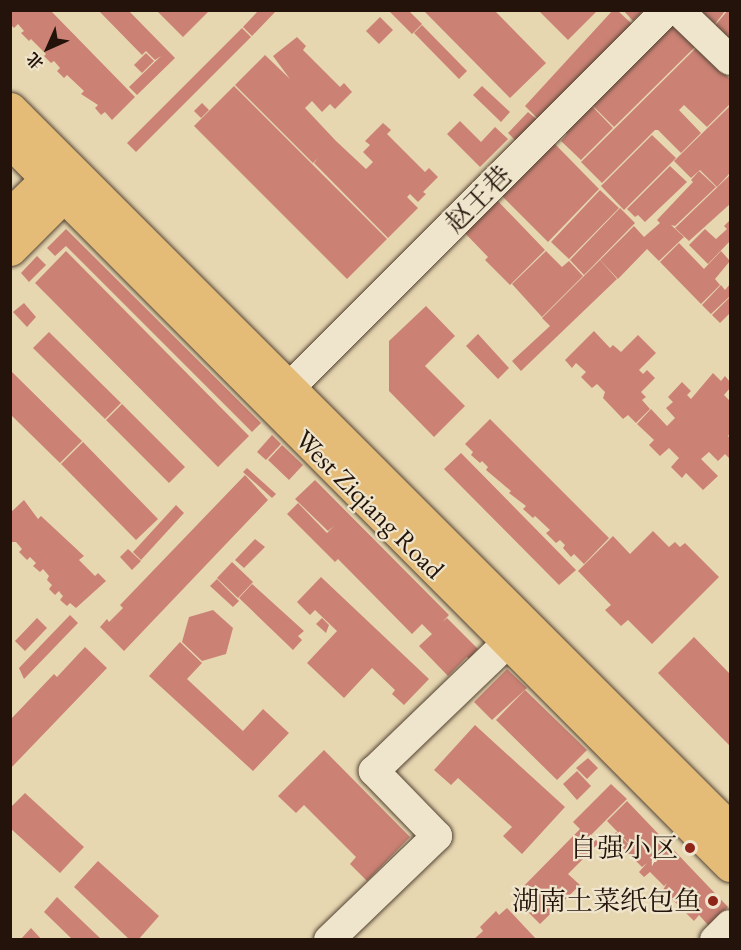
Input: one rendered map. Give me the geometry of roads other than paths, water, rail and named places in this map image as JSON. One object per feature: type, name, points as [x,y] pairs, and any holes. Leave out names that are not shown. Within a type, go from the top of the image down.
[{"type":"main road","name":"West Ziqiang Road","points":[[10,109],[64,179],[508,642],[730,865]]},
{"type":"main road","name":"West Ziqiang Road","points":[[10,141],[64,179],[289,388],[730,829]]},
{"type":"main road","points":[[10,215],[64,179]]},
{"type":"main road","points":[[10,249],[64,179]]},
{"type":"lane","name":"赵王巷","points":[[289,388],[667,10]]},
{"type":"lane","points":[[678,10],[730,60]]},
{"type":"lane","points":[[329,939],[437,836],[374,771],[508,642]]},
{"type":"lane","points":[[715,939],[730,925]]},
{"type":"place","name":"自强小区","points":[[690,848]]},
{"type":"place","name":"湖南土菜纸包鱼","points":[[713,901]]}]
